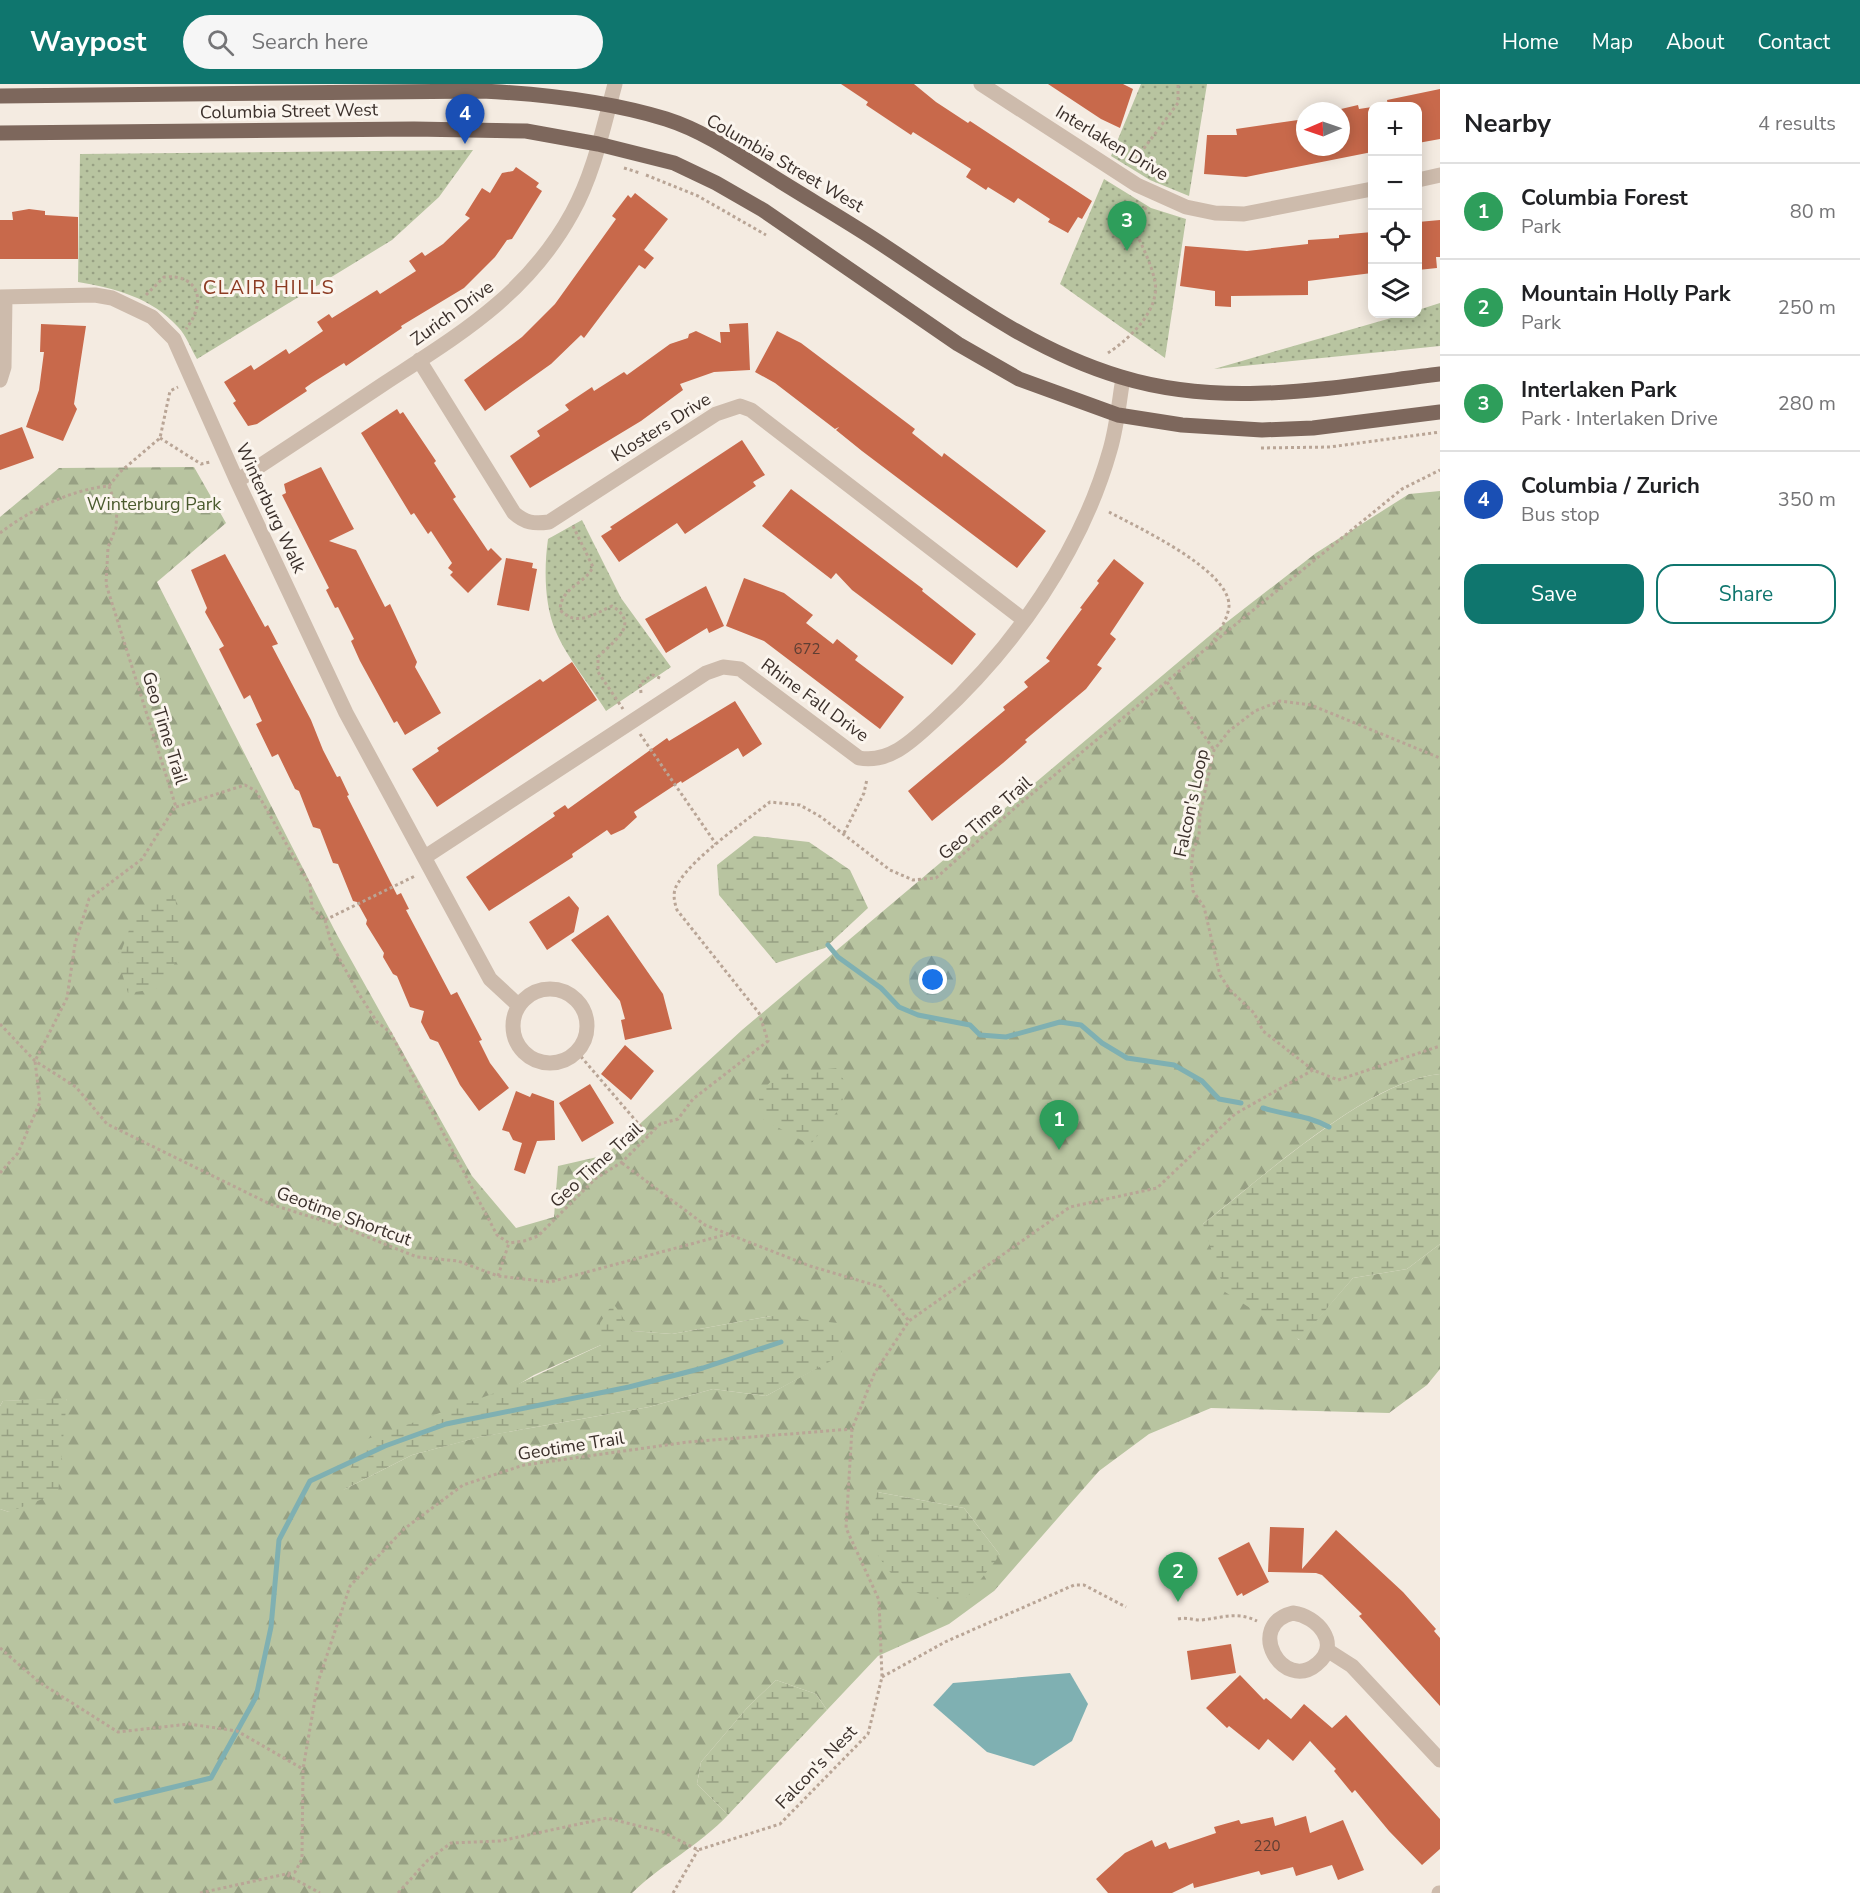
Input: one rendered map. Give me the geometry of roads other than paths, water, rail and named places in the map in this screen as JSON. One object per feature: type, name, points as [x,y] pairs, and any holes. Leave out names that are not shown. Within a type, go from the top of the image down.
[{"type":"main road","name":"Columbia Street West","points":[[0,96],[450,90],[534,93],[609,107],[667,120],[720,144],[876,240],[970,304],[1046,348],[1123,378],[1205,393],[1272,394],[1440,374]]},
{"type":"main road","name":"Columbia Street West","points":[[0,133],[414,129],[526,131],[598,144],[674,163],[716,183],[764,210],[958,344],[1020,378],[1118,415],[1182,425],[1262,430],[1313,428],[1440,412]]},
{"type":"street","name":"Zurich Drive","points":[[237,482],[468,329],[522,283],[572,214],[591,175],[615,84]]},
{"type":"street","name":"Interlaken Drive","points":[[981,84],[1137,185],[1186,207],[1215,213],[1244,214],[1368,190]]},
{"type":"street","points":[[1422,179],[1440,175]]},
{"type":"street","name":"Winterburg Walk","points":[[3,297],[95,295],[112,298],[152,317],[174,339],[237,482],[346,713],[490,979],[518,1005]]},
{"type":"street","points":[[0,380],[4,367],[3,297]]},
{"type":"street","name":"Klosters Drive","points":[[419,360],[514,513],[521,519],[538,523],[549,522],[716,414],[740,406],[751,410],[1024,620]]},
{"type":"street","name":"Rhine Fall Drive","points":[[425,857],[706,673],[723,667],[740,669],[859,758],[874,760],[888,756],[920,734],[973,685],[1024,620],[1053,576],[1091,501],[1110,453],[1123,378]]},
{"type":"street","points":[[541,989],[563,991],[575,998],[586,1014],[587,1027],[583,1044],[568,1059],[550,1063],[535,1061],[524,1054],[517,1045],[513,1032],[513,1018],[518,1005],[528,995],[541,989]]},
{"type":"street","points":[[1293,1613],[1307,1616],[1321,1626],[1325,1632],[1327,1650],[1315,1667],[1305,1671],[1287,1668],[1273,1655],[1271,1629],[1278,1618],[1285,1615],[1293,1613]]},
{"type":"street","points":[[1327,1650],[1352,1666],[1440,1760]]},
{"type":"water","points":[[1070,1673],[1088,1704],[1072,1741],[1034,1766],[987,1752],[933,1705],[953,1683]]},
{"type":"waterway","points":[[828,945],[838,957],[881,988],[899,1007],[918,1015],[970,1025],[980,1035],[1006,1037],[1060,1022],[1081,1025],[1102,1043],[1127,1058],[1174,1065],[1202,1081],[1219,1099],[1241,1103]]},
{"type":"waterway","points":[[1263,1108],[1304,1117],[1329,1127]]},
{"type":"waterway","points":[[116,1801],[211,1778],[256,1697],[271,1627],[279,1540],[310,1481],[385,1446],[446,1424],[629,1387],[703,1368],[781,1342]]},
{"type":"place","name":"Columbia / Zurich","points":[[465,144]]},
{"type":"place","name":"Interlaken Park","points":[[1127,251]]},
{"type":"place","name":"Columbia Forest","points":[[1059,1150]]},
{"type":"place","name":"Mountain Holly Park","points":[[1178,1602]]},
{"type":"district","name":"CLAIR HILLS","points":[[269,287]]},
{"type":"park label","name":"Winterburg Park","points":[[154,504]]}]
